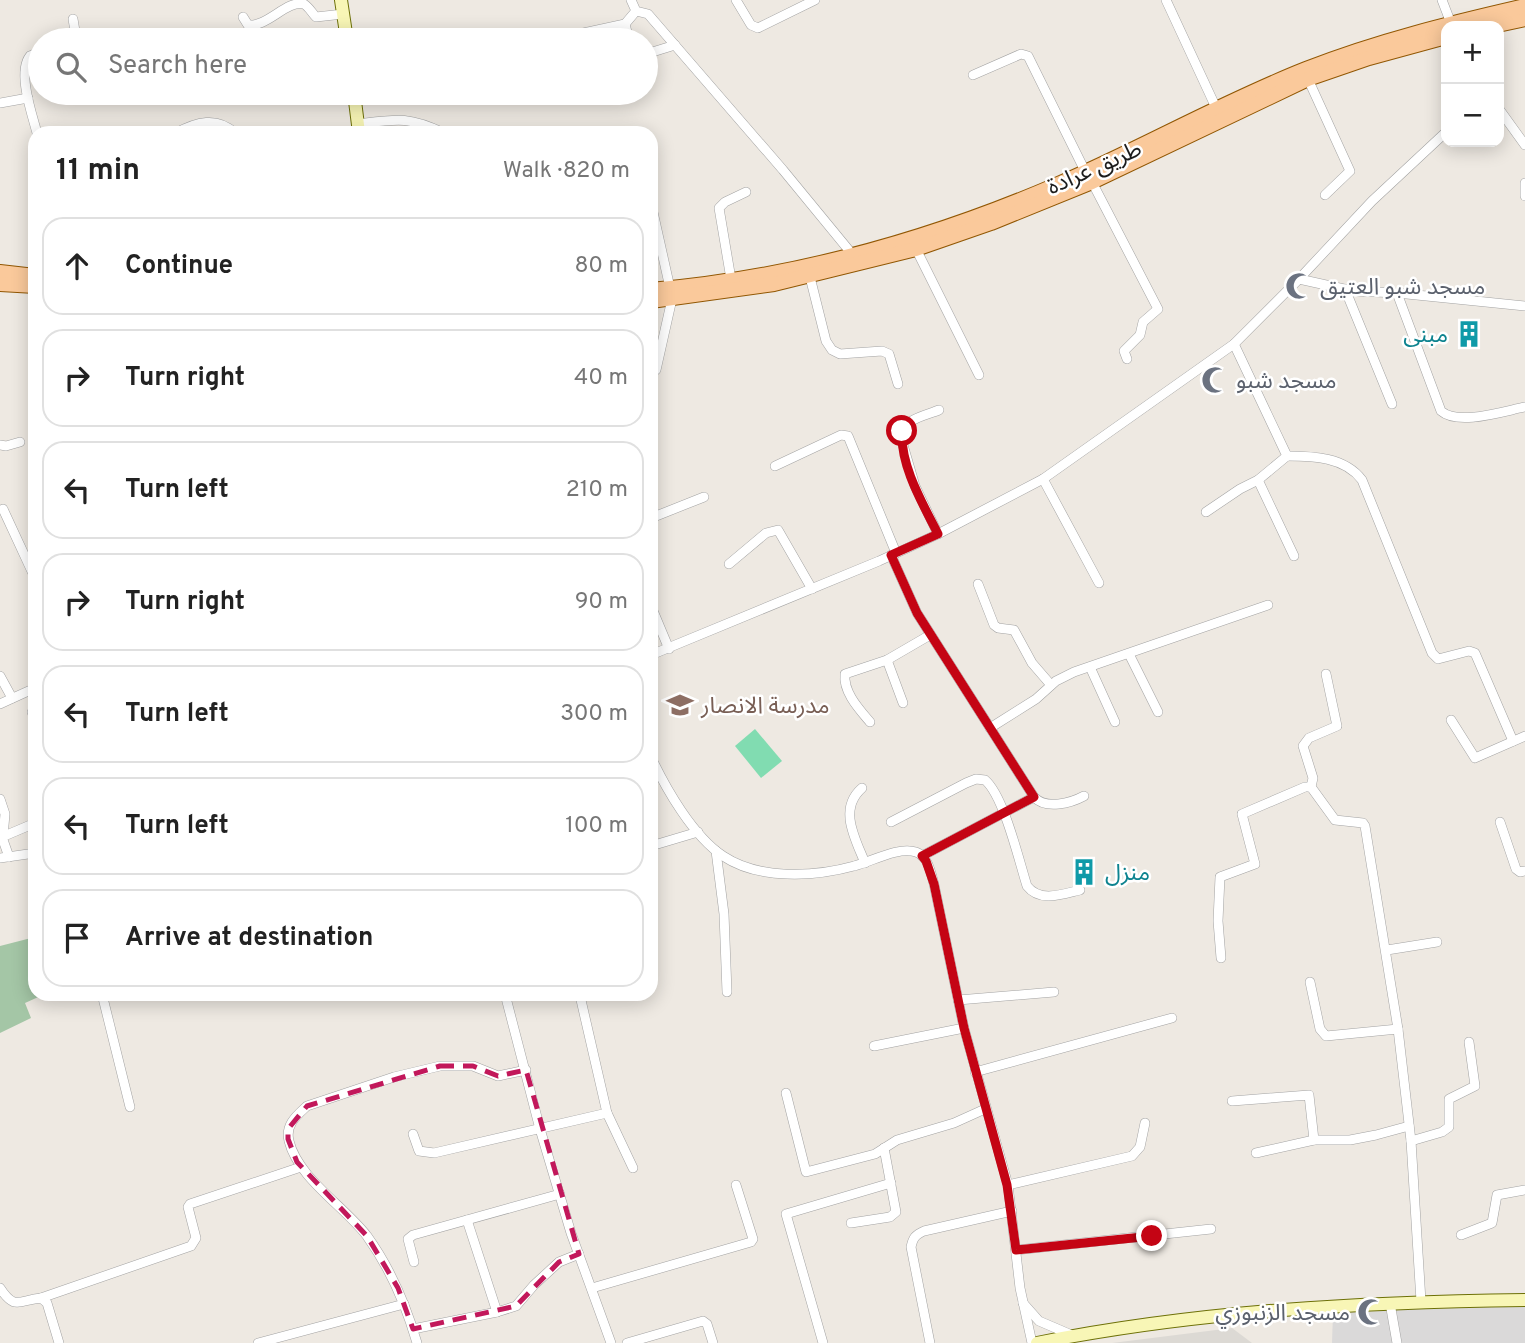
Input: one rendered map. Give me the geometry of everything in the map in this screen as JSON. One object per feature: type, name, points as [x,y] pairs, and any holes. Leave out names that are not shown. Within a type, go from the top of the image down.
[{"type":"main road","points":[[341,0],[345,28]]},
{"type":"main road","name":"طريق عرادة","points":[[1475,21],[1525,6]]},
{"type":"main road","points":[[1504,24],[1525,19]]},
{"type":"main road","name":"طريق عرادة","points":[[658,291],[671,294],[752,288],[810,277],[916,249],[991,223],[1333,59],[1408,34],[1441,30]]},
{"type":"main road","name":"طريق عرادة","points":[[1219,115],[1308,79],[1441,32]]},
{"type":"main road","points":[[356,105],[359,126]]},
{"type":"main road","name":"طريق عرادة","points":[[658,299],[731,279],[852,254],[972,218],[1088,176]]},
{"type":"main road","points":[[0,272],[28,275]]},
{"type":"main road","points":[[0,284],[28,286]]},
{"type":"main road","points":[[1034,1343],[1227,1316],[1421,1301],[1525,1300]]},
{"type":"street","points":[[631,0],[636,11]]},
{"type":"street","points":[[736,0],[751,25],[758,28],[816,0]]},
{"type":"street","points":[[1166,0],[1219,115]]},
{"type":"street","points":[[1441,0],[1447,21]]},
{"type":"street","points":[[243,17],[250,26],[261,24],[285,6],[299,2],[316,17],[343,14]]},
{"type":"street","points":[[606,28],[625,24],[636,11]]},
{"type":"street","points":[[636,11],[648,14],[852,254]]},
{"type":"street","points":[[73,19],[74,28]]},
{"type":"street","points":[[625,24],[626,28]]},
{"type":"street","points":[[658,50],[675,45]]},
{"type":"street","points":[[974,75],[1021,54],[1028,56],[1157,308],[1157,311],[1143,322],[1140,335],[1126,347],[1124,351],[1127,359]]},
{"type":"street","points":[[0,103],[28,98],[25,62],[28,58]]},
{"type":"street","points":[[1308,79],[1350,171],[1325,195]]},
{"type":"street","points":[[30,105],[35,126]]},
{"type":"street","points":[[1504,116],[1525,145]]},
{"type":"street","points":[[372,126],[402,119],[429,126]]},
{"type":"street","points":[[190,126],[215,122],[222,126]]},
{"type":"street","points":[[658,653],[894,554],[938,534],[1043,478],[1234,344],[1372,201],[1441,137]]},
{"type":"street","points":[[1525,183],[1525,196]]},
{"type":"street","points":[[731,279],[719,208],[725,202],[747,192]]},
{"type":"street","points":[[658,235],[671,294],[658,360]]},
{"type":"street","points":[[916,249],[979,374]]},
{"type":"street","points":[[810,277],[826,341],[832,350],[839,354],[882,351],[889,354],[898,384]]},
{"type":"street","points":[[1299,279],[1345,289],[1525,306]]},
{"type":"street","points":[[1345,289],[1392,404]]},
{"type":"street","points":[[1397,293],[1441,411],[1447,417],[1464,418],[1525,407]]},
{"type":"street","points":[[1234,344],[1287,456]]},
{"type":"street","points":[[938,534],[915,486],[901,438],[908,423],[939,410]]},
{"type":"street","points":[[775,466],[841,435],[848,436],[917,613],[1034,797],[1038,802],[1066,803],[1084,796]]},
{"type":"street","points":[[0,445],[20,442]]},
{"type":"street","points":[[1206,512],[1258,480],[1287,456],[1323,457],[1357,474],[1362,480],[1432,653],[1438,659],[1469,651],[1475,653],[1513,741]]},
{"type":"street","points":[[1043,478],[1099,583]]},
{"type":"street","points":[[1258,480],[1294,556]]},
{"type":"street","points":[[658,515],[704,497]]},
{"type":"street","points":[[3,509],[28,563]]},
{"type":"street","points":[[729,564],[766,533],[778,530],[812,589]]},
{"type":"street","points":[[978,584],[994,625],[1014,630],[1032,663],[1051,685]]},
{"type":"street","points":[[990,728],[1036,699],[1060,678],[1268,604]]},
{"type":"street","points":[[658,623],[669,649]]},
{"type":"street","points":[[870,722],[855,704],[844,676],[847,672],[887,660],[930,635]]},
{"type":"street","points":[[1129,654],[1158,712]]},
{"type":"street","points":[[887,660],[903,703]]},
{"type":"street","points":[[1090,667],[1115,722]]},
{"type":"street","points":[[1326,674],[1338,723],[1335,728],[1309,738],[1303,746],[1313,778],[1311,787],[1335,820],[1365,825],[1398,1029],[1411,1141],[1421,1301]]},
{"type":"street","points":[[0,676],[12,698]]},
{"type":"street","points":[[0,704],[28,691]]},
{"type":"street","points":[[1451,720],[1475,758],[1525,736]]},
{"type":"street","points":[[658,770],[698,831],[716,851],[738,864],[778,873],[826,872],[903,852],[914,852],[926,861],[934,884],[964,1028],[1007,1185],[1022,1301],[1034,1343]]},
{"type":"street","points":[[891,822],[976,779],[985,780],[990,784],[1004,814],[1031,892],[1044,896],[1080,890]]},
{"type":"street","points":[[1221,958],[1218,921],[1220,877],[1255,864],[1242,814],[1305,787],[1311,787]]},
{"type":"street","points":[[862,788],[850,802],[849,813],[854,836],[865,863]]},
{"type":"street","points":[[922,856],[1034,797]]},
{"type":"street","points":[[0,799],[5,814],[2,842],[4,857],[28,854]]},
{"type":"street","points":[[1500,822],[1516,869],[1525,871]]},
{"type":"street","points":[[3,836],[28,826]]},
{"type":"street","points":[[658,844],[698,831]]},
{"type":"street","points":[[716,851],[724,914],[727,992]]},
{"type":"street","points":[[1387,950],[1437,942]]},
{"type":"street","points":[[1310,982],[1320,1030],[1325,1036],[1398,1029]]},
{"type":"street","points":[[958,1000],[1054,992]]},
{"type":"street","points":[[104,1001],[130,1107]]},
{"type":"street","points":[[507,1001],[540,1129],[579,1254],[611,1343]]},
{"type":"street","points":[[581,1001],[607,1113],[633,1168]]},
{"type":"street","points":[[975,1072],[1172,1018]]},
{"type":"street","points":[[874,1046],[964,1028]]},
{"type":"street","points":[[1411,1141],[1449,1128],[1449,1099],[1475,1086],[1469,1042]]},
{"type":"street","points":[[417,1343],[398,1288],[367,1236],[301,1167],[292,1151],[288,1129],[296,1115],[307,1106],[394,1077],[440,1066],[473,1066],[498,1076],[526,1070]]},
{"type":"street","points":[[786,1093],[806,1172],[875,1154],[897,1140],[954,1123],[985,1109]]},
{"type":"street","points":[[1233,1101],[1309,1095],[1314,1140]]},
{"type":"street","points":[[413,1134],[419,1151],[427,1154],[607,1113]]},
{"type":"street","points":[[1007,1185],[1132,1156],[1140,1147],[1145,1123]]},
{"type":"street","points":[[1256,1153],[1314,1140],[1350,1140],[1409,1126]]},
{"type":"street","points":[[851,1223],[893,1215],[896,1206],[884,1148]]},
{"type":"street","points":[[0,1288],[11,1302],[41,1298],[191,1246],[196,1238],[188,1207],[190,1204],[301,1167]]},
{"type":"street","points":[[823,1343],[786,1214],[891,1184]]},
{"type":"street","points":[[592,1288],[751,1242],[753,1238],[736,1185]]},
{"type":"street","points":[[1461,1235],[1492,1223],[1497,1195],[1525,1190]]},
{"type":"street","points":[[414,1262],[409,1237],[560,1194]]},
{"type":"street","points":[[930,1343],[911,1247],[912,1239],[923,1231],[1012,1212]]},
{"type":"street","points":[[467,1220],[497,1312]]},
{"type":"street","points":[[1016,1250],[1211,1229]]},
{"type":"street","points":[[413,1329],[516,1307],[534,1285],[559,1262],[579,1254]]},
{"type":"street","points":[[41,1298],[50,1310],[59,1343]]},
{"type":"street","points":[[1022,1301],[1039,1321],[1074,1336]]},
{"type":"street","points":[[1390,1303],[1397,1343]]},
{"type":"street","points":[[258,1343],[404,1304]]},
{"type":"street","points":[[627,1343],[704,1321],[713,1343]]},
{"type":"highlighted area","points":[[440,1066],[473,1066],[498,1076],[526,1070],[579,1254],[559,1262],[516,1306],[413,1329],[398,1288],[367,1236],[297,1162],[288,1139],[288,1129],[307,1106]]},
{"type":"shaded area","points":[[1525,1305],[1525,1343],[1332,1343],[1333,1313]]},
{"type":"shaded area","points":[[1232,1328],[1252,1343],[1112,1343]]},
{"type":"green space","points":[[755,729],[782,761],[761,778],[735,746]]},
{"type":"green space","points":[[28,939],[29,1001],[25,1003],[31,1018],[0,1033],[0,946]]},
{"type":"place","name":"مسجد شبو العتيق","points":[[1299,286]]},
{"type":"place","name":"مبنى","points":[[1469,334]]},
{"type":"place","name":"مسجد شبو","points":[[1215,380]]},
{"type":"place","name":"مدرسة الانصار","points":[[680,705]]},
{"type":"place","name":"منزل","points":[[1084,872]]},
{"type":"place","name":"مسجد الزنبوزي","points":[[1371,1312]]},
{"type":"route","points":[[902,431],[902,444],[908,466],[938,534],[891,555],[917,613],[1034,797],[922,856],[934,884],[964,1028],[1007,1185],[1016,1250],[1152,1236]]}]
